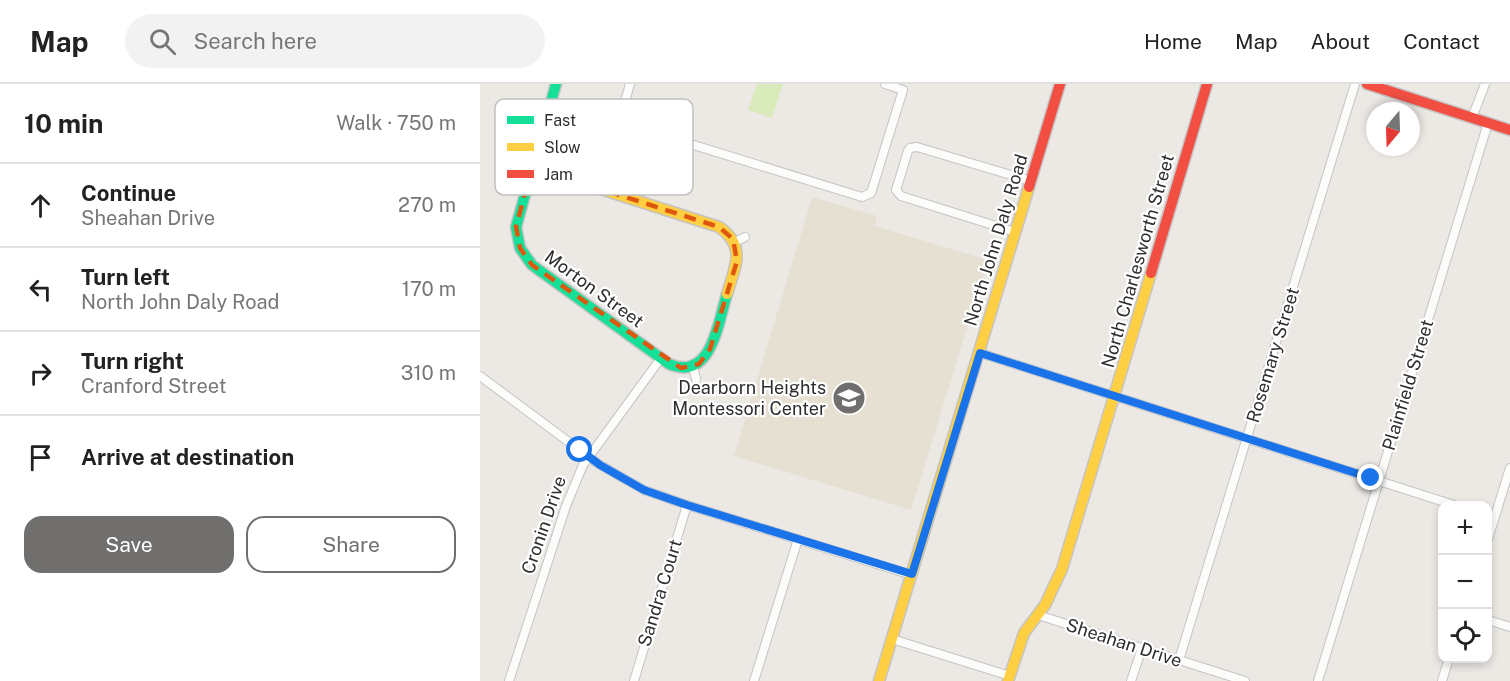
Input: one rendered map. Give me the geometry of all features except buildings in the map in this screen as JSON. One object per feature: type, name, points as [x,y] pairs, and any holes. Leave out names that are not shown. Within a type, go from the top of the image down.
[{"type":"street","points":[[552,99],[556,84]]},
{"type":"street","points":[[626,99],[630,84]]},
{"type":"street","points":[[693,145],[862,197],[871,193],[903,90],[885,84]]},
{"type":"street","name":"North John Daly Road","points":[[879,681],[1060,84]]},
{"type":"street","name":"North Charlesworth Street","points":[[1009,679],[1024,633],[1038,615],[1062,569],[1207,84]]},
{"type":"street","name":"Rosemary Street","points":[[1179,660],[1355,84]]},
{"type":"street","points":[[1367,84],[1510,130]]},
{"type":"street","points":[[1472,118],[1485,84]]},
{"type":"street","name":"Plainfield Street","points":[[1318,681],[1488,123]]},
{"type":"street","points":[[1016,232],[901,196],[896,190],[908,151],[910,148],[917,147],[1031,181]]},
{"type":"street","name":"Morton Street","points":[[524,195],[517,220],[517,239],[524,256],[532,265],[661,358]]},
{"type":"street","points":[[619,195],[719,227],[740,239],[737,261],[710,349],[703,361],[686,368],[674,367],[661,358]]},
{"type":"street","points":[[980,353],[1441,501]]},
{"type":"street","name":"Cronin Drive","points":[[509,681],[571,490],[589,457],[661,358]]},
{"type":"street","points":[[693,367],[696,379]]},
{"type":"street","points":[[481,379],[589,457],[644,490],[912,574]]},
{"type":"street","points":[[1492,513],[1510,468]]},
{"type":"street","name":"Sandra Court","points":[[634,681],[687,505]]},
{"type":"street","points":[[754,681],[798,539]]},
{"type":"street","name":"Sheahan Drive","points":[[1038,615],[1245,681]]},
{"type":"street","points":[[1492,621],[1510,627]]},
{"type":"street","points":[[892,639],[1009,679]]},
{"type":"street","points":[[1131,681],[1142,648]]},
{"type":"street","points":[[1442,681],[1447,663]]},
{"type":"highlighted area","points":[[532,167],[719,227],[733,239],[737,261],[710,349],[699,364],[681,368],[532,265],[520,248],[516,227]]},
{"type":"shaded area","name":"Dearborn Heights Montessori Center","points":[[812,197],[877,216],[875,226],[988,260],[911,510],[734,456]]},
{"type":"green space","points":[[757,84],[783,84],[772,118],[748,110]]},
{"type":"traffic: fast","points":[[552,99],[556,84]]},
{"type":"traffic: fast","points":[[525,195],[516,227],[520,248],[532,265],[669,364],[683,367],[695,365],[704,357],[716,333],[727,294]]},
{"type":"traffic: slow","points":[[879,681],[1029,187]]},
{"type":"traffic: slow","points":[[619,195],[719,227],[728,234],[736,249],[737,258],[727,294]]},
{"type":"traffic: slow","points":[[1008,681],[1024,633],[1045,605],[1062,569],[1151,273]]},
{"type":"traffic: jam","points":[[1029,187],[1060,84]]},
{"type":"traffic: jam","points":[[1151,273],[1207,84]]},
{"type":"traffic: jam","points":[[1367,84],[1510,130]]},
{"type":"place","name":"Dearborn Heights Montessori Center","points":[[849,398]]},
{"type":"route","points":[[580,450],[600,465],[644,490],[912,574],[980,353],[1371,478]]}]
